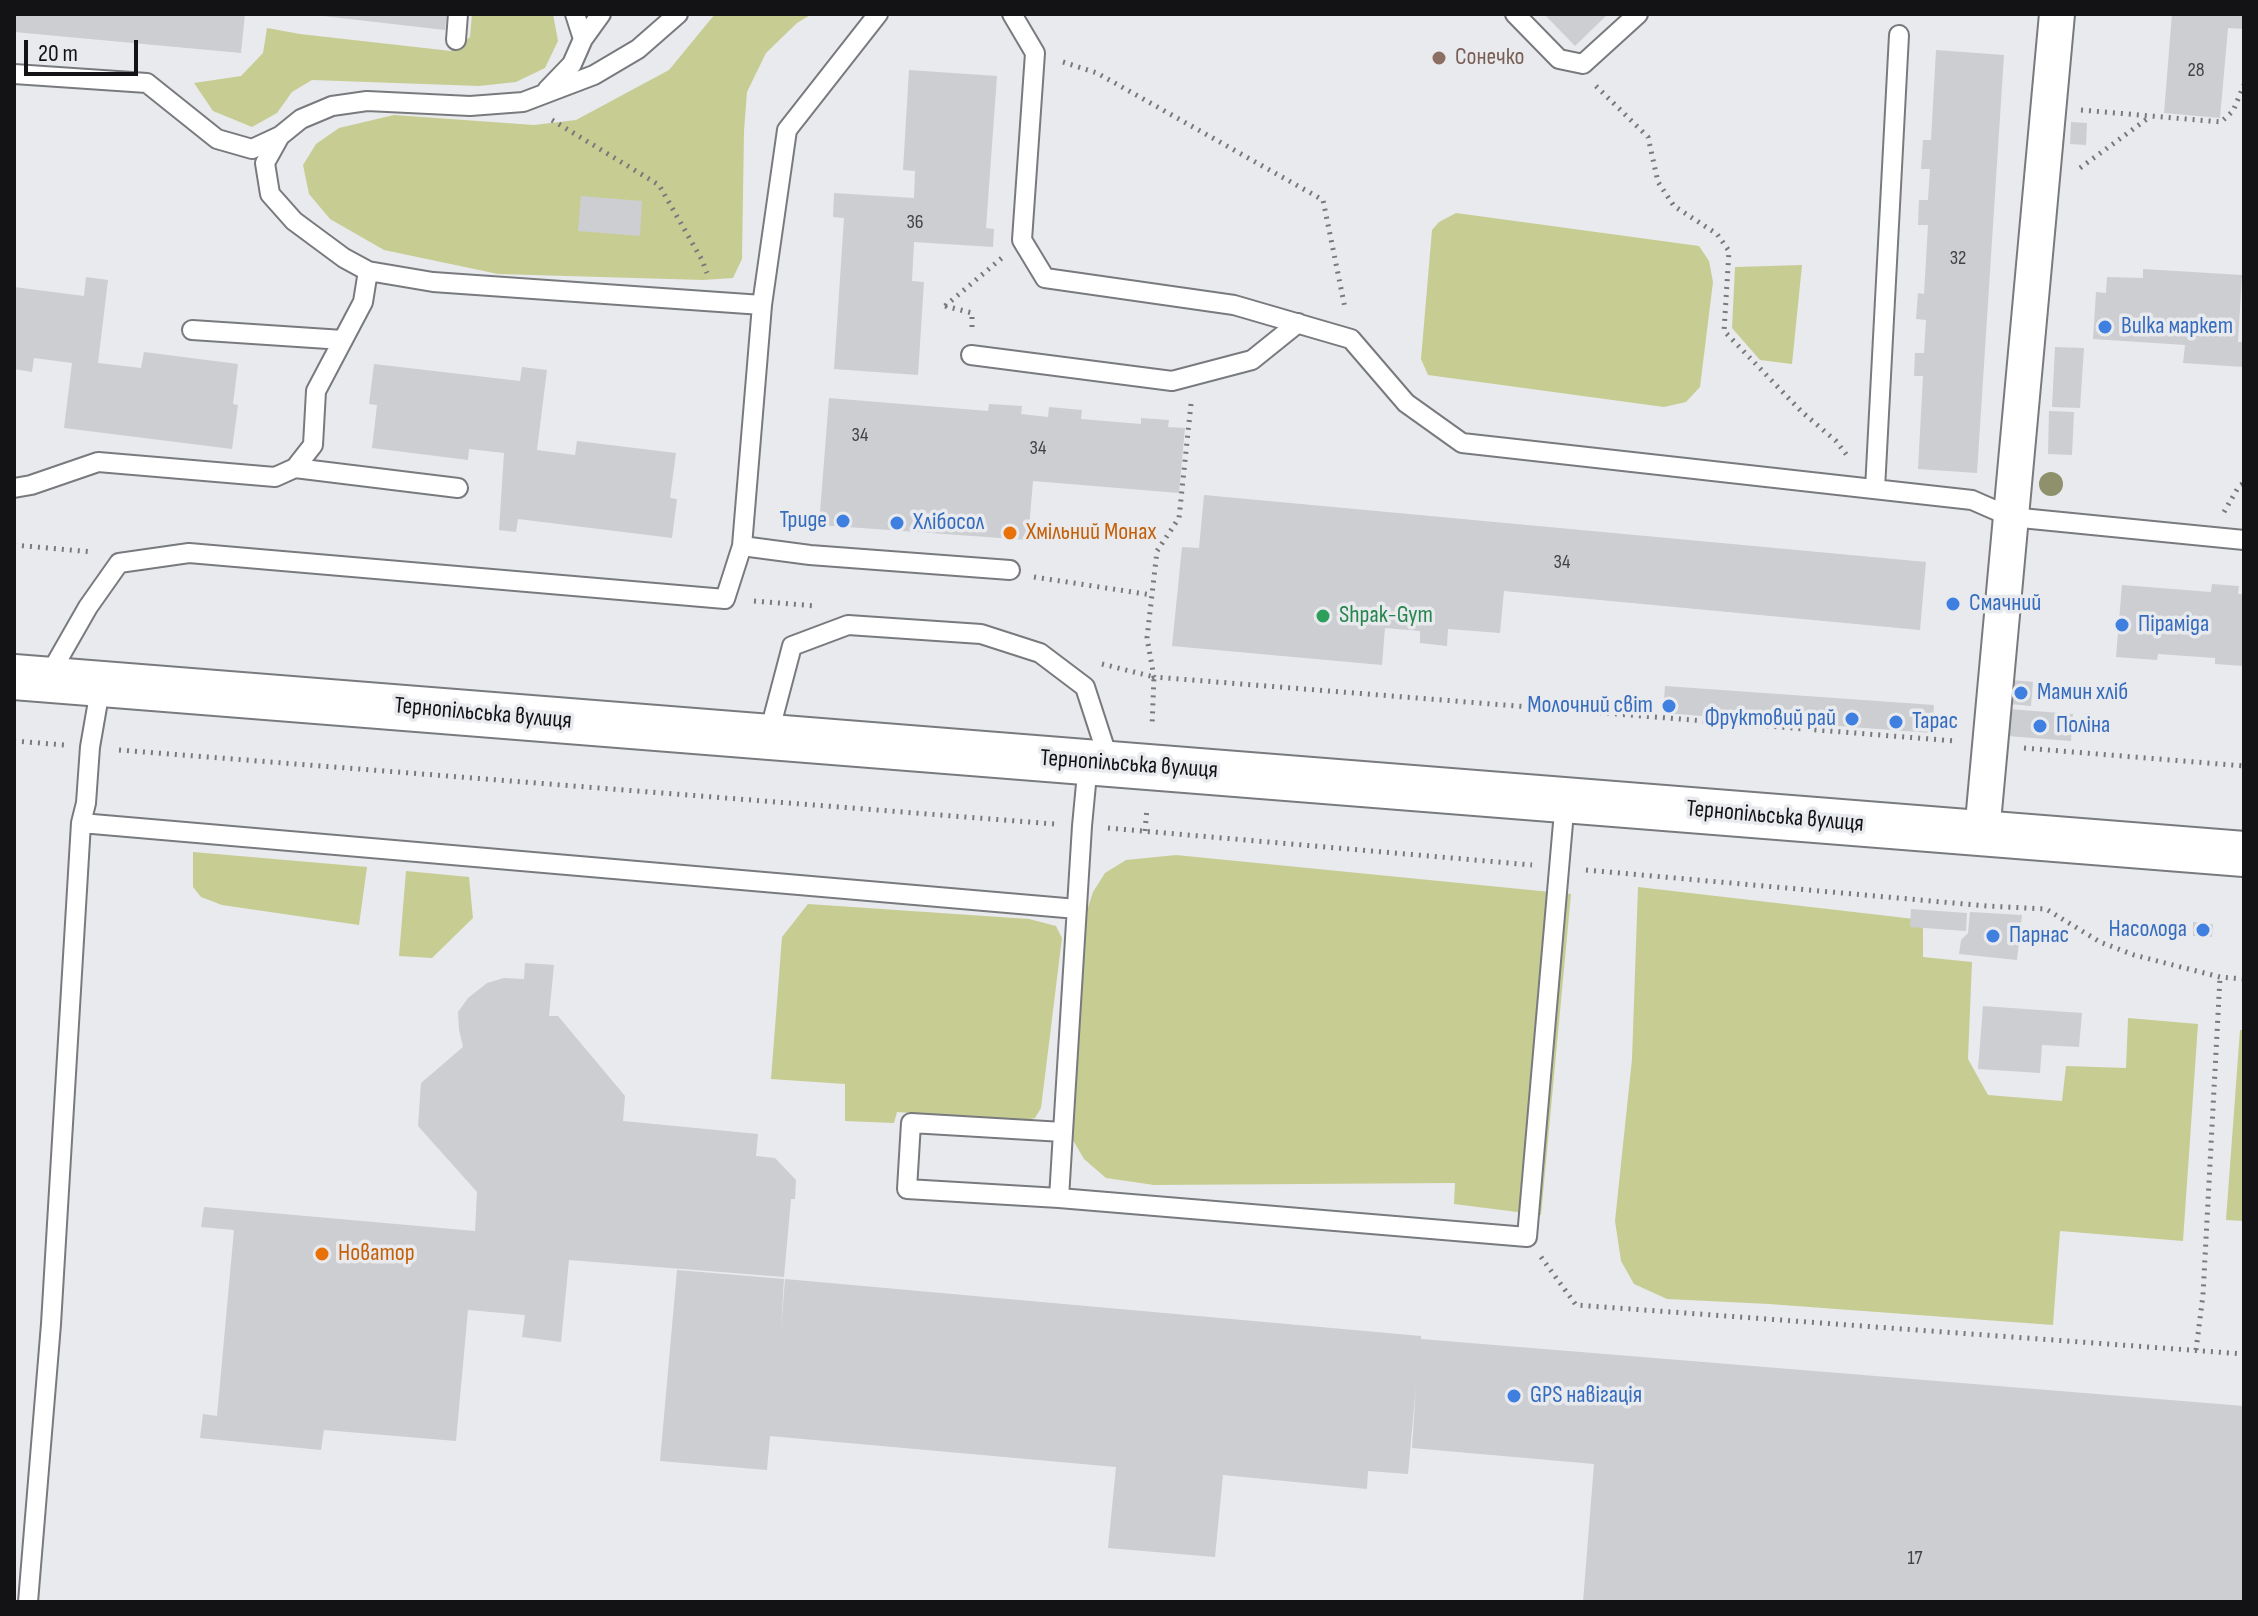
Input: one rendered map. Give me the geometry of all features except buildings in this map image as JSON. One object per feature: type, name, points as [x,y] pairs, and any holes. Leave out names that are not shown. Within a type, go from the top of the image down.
[{"type":"main road","name":"Тернопільська вулиця","points":[[30,678],[2244,854]]},
{"type":"street","points":[[1982,833],[2057,14]]},
{"type":"lane","points":[[456,40],[458,14]]},
{"type":"lane","points":[[575,14],[583,39]]},
{"type":"lane","points":[[523,102],[548,89],[572,64],[583,39],[601,14]]},
{"type":"lane","points":[[14,74],[147,83],[217,139],[252,149],[280,136],[301,119],[332,106],[367,101],[470,106],[523,102],[594,75],[638,49],[678,14]]},
{"type":"lane","points":[[30,678],[88,607],[119,563],[189,553],[725,599],[742,546],[762,305],[787,130],[878,14]]},
{"type":"lane","points":[[1012,14],[1035,53],[1022,240],[1045,278],[1234,305],[1351,339],[1406,403],[1462,443],[1972,500],[2011,517],[2244,540]]},
{"type":"lane","points":[[1515,14],[1559,59],[1583,64],[1638,14]]},
{"type":"lane","points":[[1875,489],[1899,35]]},
{"type":"lane","points":[[280,136],[265,163],[270,194],[294,221],[344,258],[368,271],[433,282],[762,305]]},
{"type":"lane","points":[[14,488],[98,462],[275,477],[295,468],[313,445],[316,391],[363,302],[368,271]]},
{"type":"lane","points":[[971,355],[1172,381],[1252,360],[1298,323]]},
{"type":"lane","points":[[192,330],[343,340]]},
{"type":"lane","points":[[295,468],[458,488]]},
{"type":"lane","points":[[742,546],[810,555],[1010,570]]},
{"type":"lane","points":[[768,737],[792,646],[848,625],[981,634],[1040,653],[1085,687],[1116,764],[1082,826],[1059,1198]]},
{"type":"lane","points":[[28,1602],[51,1324],[81,823],[101,684]]},
{"type":"lane","points":[[1063,1132],[911,1123],[907,1189],[1059,1198],[1527,1237],[1565,800]]},
{"type":"lane","points":[[81,823],[1077,909]]},
{"type":"path","points":[[1035,53],[1097,73],[1323,200],[1351,339]]},
{"type":"path","points":[[1571,61],[1648,137],[1658,182],[1674,206],[1717,234],[1729,251],[1724,331],[1802,412],[1836,441],[1875,489]]},
{"type":"path","points":[[2048,107],[2221,122],[2233,111],[2244,85]]},
{"type":"path","points":[[523,102],[659,185],[702,260],[716,301]]},
{"type":"path","points":[[2040,197],[2151,116]]},
{"type":"path","points":[[972,313],[945,306],[1022,240]]},
{"type":"path","points":[[1116,764],[1154,677],[1147,638],[1157,551],[1179,518],[1194,375]]},
{"type":"path","points":[[1043,579],[1152,595]]},
{"type":"path","points":[[1154,677],[2244,766]]},
{"type":"path","points":[[14,741],[1082,826],[2046,909],[2100,942],[2134,955],[2220,977],[2244,979]]},
{"type":"path","points":[[2196,1350],[2203,1295],[2220,977]]},
{"type":"path","points":[[1527,1237],[1576,1305],[2244,1354]]},
{"type":"green space","points":[[472,14],[553,14],[558,41],[545,68],[516,82],[479,86],[312,80],[292,92],[277,113],[252,127],[213,111],[194,83],[241,76],[263,53],[267,28],[451,51],[470,37]]},
{"type":"green space","points":[[715,14],[812,14],[797,23],[766,53],[747,92],[742,259],[733,278],[703,280],[498,274],[384,250],[330,219],[309,194],[303,165],[316,144],[339,128],[394,115],[534,125],[576,120],[669,70]]},
{"type":"green space","points":[[1456,213],[1699,246],[1709,261],[1713,282],[1700,387],[1686,402],[1664,407],[1428,375],[1421,359],[1432,230],[1439,222]]},
{"type":"green space","points":[[1802,265],[1792,364],[1760,360],[1732,328],[1735,267]]},
{"type":"green space","points":[[193,852],[367,867],[359,925],[222,905],[201,897],[193,887]]},
{"type":"green space","points":[[1176,855],[1571,894],[1541,1215],[1454,1204],[1455,1183],[1154,1185],[1106,1178],[1084,1159],[1070,1135],[1084,920],[1093,892],[1105,873],[1126,860]]},
{"type":"green space","points":[[406,871],[469,877],[473,918],[432,958],[399,956]]},
{"type":"green space","points":[[1638,887],[1923,920],[1923,957],[1972,962],[1968,1059],[1988,1095],[2062,1101],[2066,1066],[2126,1068],[2128,1018],[2198,1024],[2183,1241],[2060,1231],[2053,1325],[1667,1299],[1634,1284],[1621,1261],[1615,1221],[1632,1059]]},
{"type":"green space","points":[[808,904],[1029,919],[1056,926],[1062,938],[1041,1108],[1035,1118],[1022,1122],[897,1112],[894,1123],[845,1121],[845,1084],[771,1079],[782,937]]},
{"type":"green space","points":[[2240,1030],[2244,1030],[2244,1221],[2226,1220]]},
{"type":"place","name":"Сонечко","points":[[1439,58]]},
{"type":"place","name":"Bulka маркет","points":[[2105,327]]},
{"type":"place","name":"Триде","points":[[843,521]]},
{"type":"place","name":"Хлібосол","points":[[897,523]]},
{"type":"place","name":"Хмільний Монах","points":[[1010,533]]},
{"type":"place","name":"Смачний","points":[[1953,604]]},
{"type":"place","name":"Shpak-Gym","points":[[1323,616]]},
{"type":"place","name":"Піраміда","points":[[2122,625]]},
{"type":"place","name":"Мамин хліб","points":[[2021,693]]},
{"type":"place","name":"Молочний світ","points":[[1669,706]]},
{"type":"place","name":"Фруктовий рай","points":[[1852,719]]},
{"type":"place","name":"Тарас","points":[[1896,722]]},
{"type":"place","name":"Поліна","points":[[2040,726]]},
{"type":"place","name":"Насолода","points":[[2203,930]]},
{"type":"place","name":"Парнас","points":[[1993,936]]},
{"type":"place","name":"Новатор","points":[[322,1254]]},
{"type":"place","name":"GPS навігація","points":[[1514,1396]]}]
